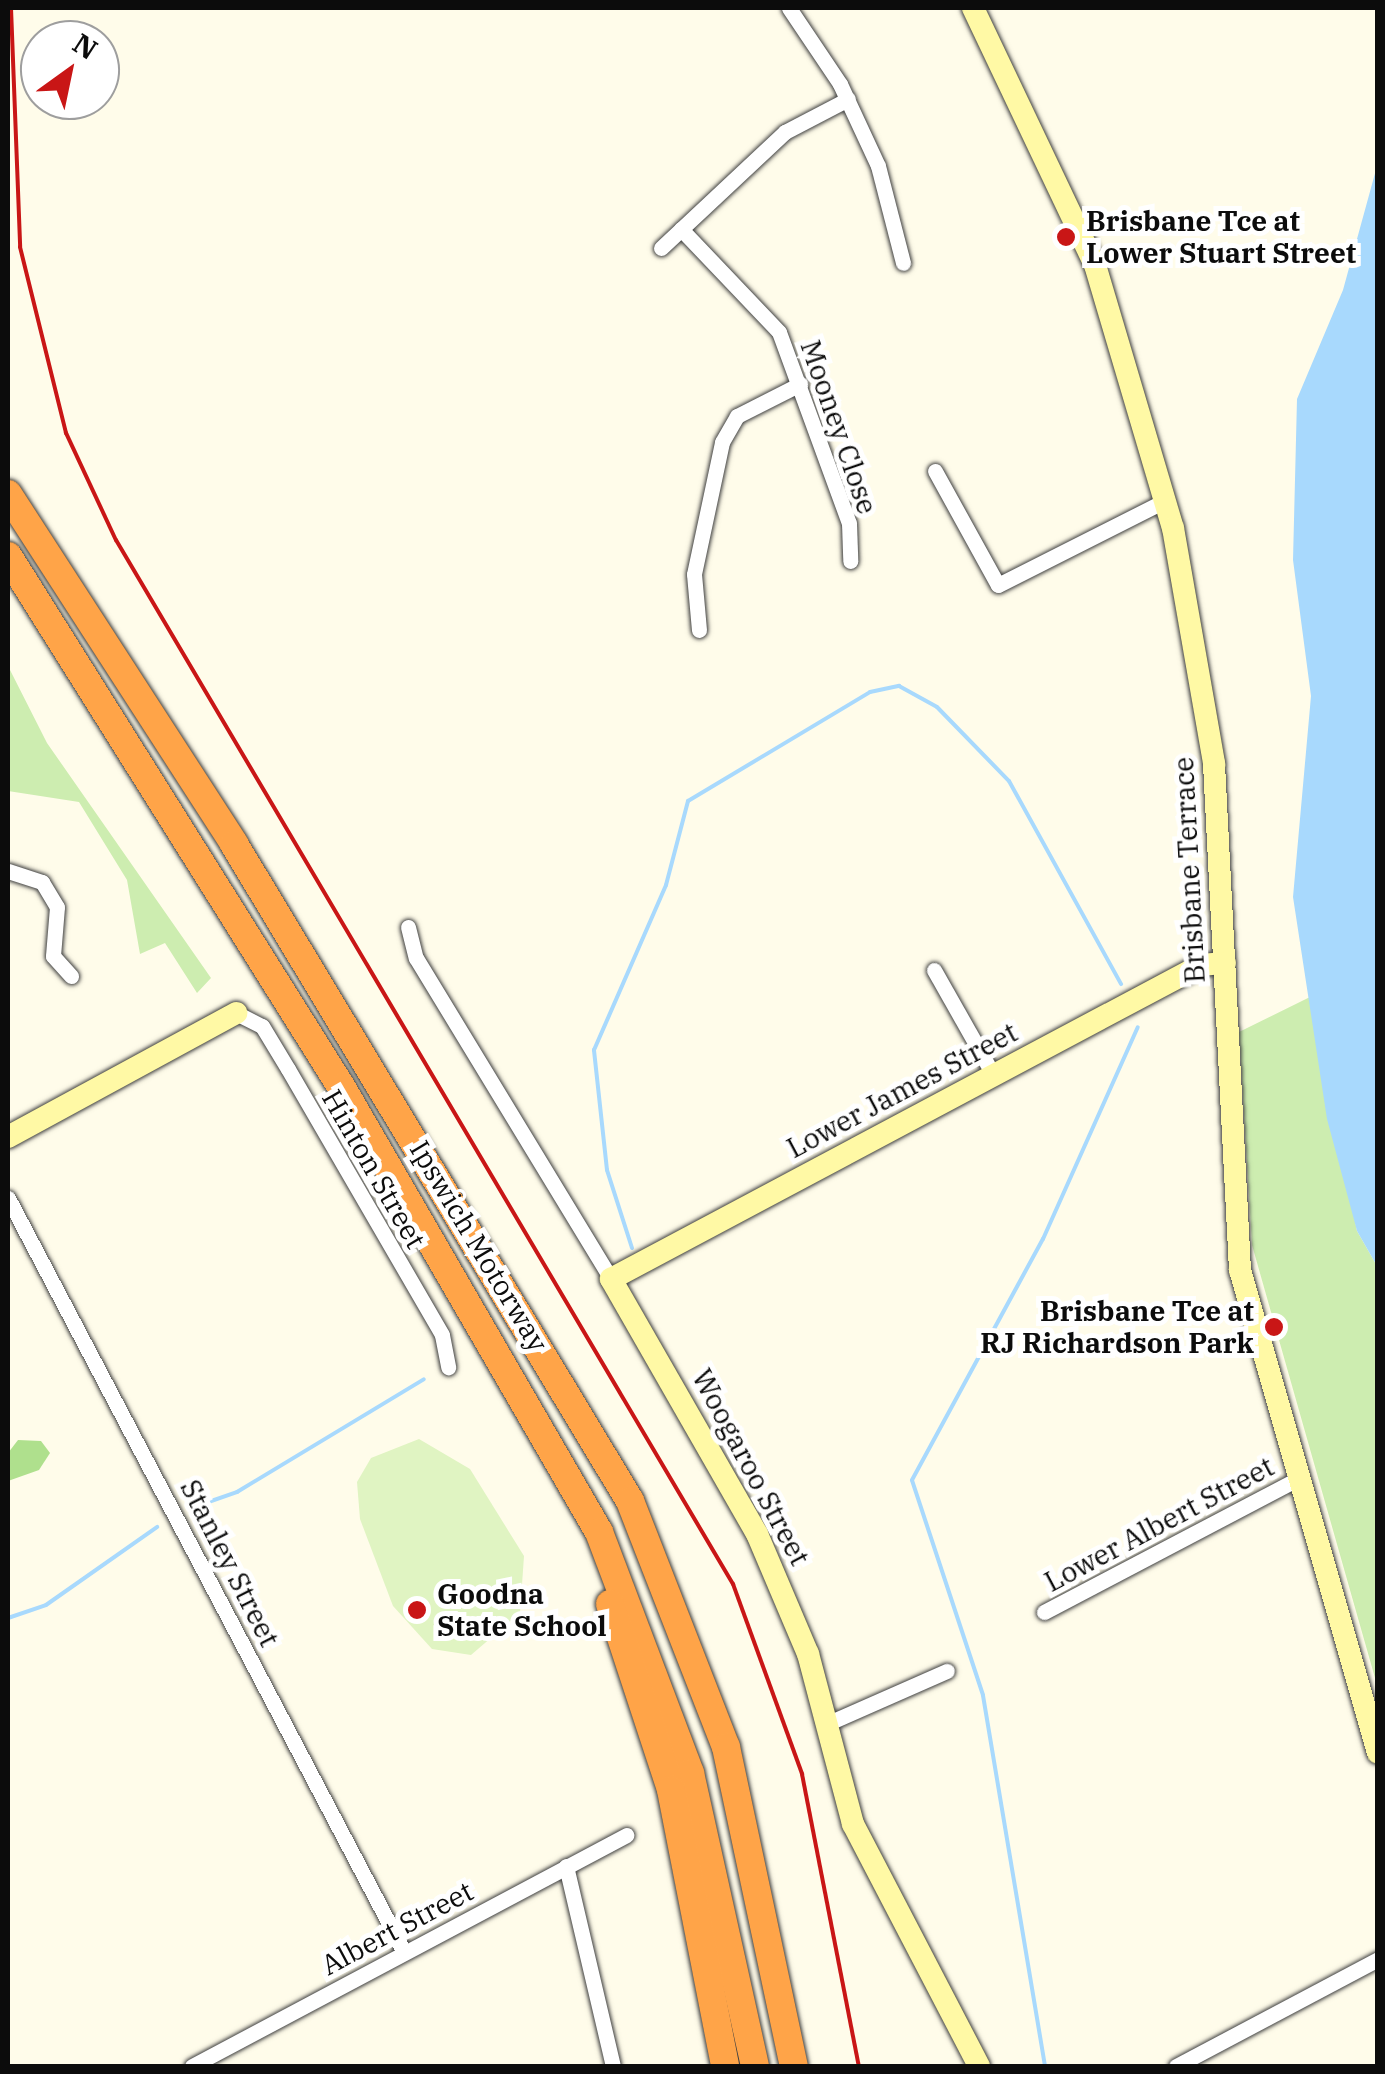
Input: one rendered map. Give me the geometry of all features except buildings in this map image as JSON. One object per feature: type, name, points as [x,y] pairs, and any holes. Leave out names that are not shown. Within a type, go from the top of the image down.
[{"type":"highway","name":"Ipswich Motorway","points":[[8,494],[234,844],[630,1501],[726,1747],[794,2066]]},
{"type":"highway","name":"Ipswich Motorway","points":[[8,556],[521,1388],[598,1532],[669,1705],[755,2066]]},
{"type":"highway","points":[[521,1388],[526,1426],[598,1574],[650,1716],[725,2066]]},
{"type":"street","points":[[788,8],[848,100],[890,196],[904,263]]},
{"type":"street","name":"Brisbane Terrace","points":[[973,8],[1095,265],[1166,500],[1207,698],[1240,1270],[1378,1753]]},
{"type":"street","points":[[660,248],[785,132],[848,100]]},
{"type":"street","name":"Mooney Close","points":[[681,229],[779,332],[849,523],[850,562]]},
{"type":"street","points":[[700,630],[694,574],[722,442],[737,416],[800,384]]},
{"type":"street","points":[[935,471],[998,585],[1166,500]]},
{"type":"street","points":[[8,871],[42,882],[57,907],[53,956],[71,976]]},
{"type":"street","name":"Woogaroo Street","points":[[408,926],[416,958],[611,1280],[757,1534],[872,1864],[979,2066]]},
{"type":"street","name":"Lower James Street","points":[[611,1280],[1201,965],[1225,963]]},
{"type":"street","points":[[934,970],[994,1076]]},
{"type":"street","points":[[8,1137],[236,1012]]},
{"type":"street","name":"Hinton Street","points":[[236,1012],[262,1026],[442,1335],[448,1367]]},
{"type":"street","points":[[8,1118],[91,1094]]},
{"type":"street","name":"Stanley Street","points":[[8,1198],[404,1952]]},
{"type":"street","name":"Lower Albert Street","points":[[1044,1612],[1297,1479]]},
{"type":"street","points":[[826,1724],[947,1671]]},
{"type":"street","name":"Albert Street","points":[[192,2066],[626,1835]]},
{"type":"street","points":[[566,1866],[613,2066]]},
{"type":"street","points":[[1176,2066],[1378,1958]]},
{"type":"green space","points":[[8,666],[47,743],[211,978],[197,993],[165,943],[140,954],[127,880],[79,802],[8,791]]},
{"type":"green space","points":[[1310,997],[1357,1231],[1377,1266],[1377,1685],[1252,1245],[1239,1032]]},
{"type":"green space","points":[[419,1439],[470,1469],[524,1556],[520,1613],[471,1655],[432,1649],[393,1606],[360,1519],[357,1482],[371,1458]]},
{"type":"green space","points":[[18,1440],[41,1441],[50,1453],[39,1470],[8,1481],[8,1453]]},
{"type":"water","points":[[1377,166],[1378,1266],[1357,1231],[1327,1119],[1293,897],[1311,696],[1293,560],[1297,399],[1343,290]]},
{"type":"waterway","points":[[632,1248],[607,1170],[594,1050],[666,885],[688,801],[870,692],[899,686],[937,707],[1009,781],[1121,984]]},
{"type":"waterway","points":[[1045,2066],[983,1695],[912,1480],[1043,1239],[1138,1027]]},
{"type":"waterway","points":[[194,1507],[237,1492],[424,1379]]},
{"type":"waterway","points":[[8,1618],[46,1605],[157,1527]]},
{"type":"railway","points":[[11,8],[20,247],[66,433],[116,540],[733,1584],[802,1774],[859,2066]]},
{"type":"place","name":"Brisbane Tce at Lower Stuart Street","points":[[1066,237]]},
{"type":"place","name":"Brisbane Tce at RJ Richardson Park","points":[[1274,1327]]},
{"type":"place","name":"Goodna State School","points":[[417,1610]]}]
